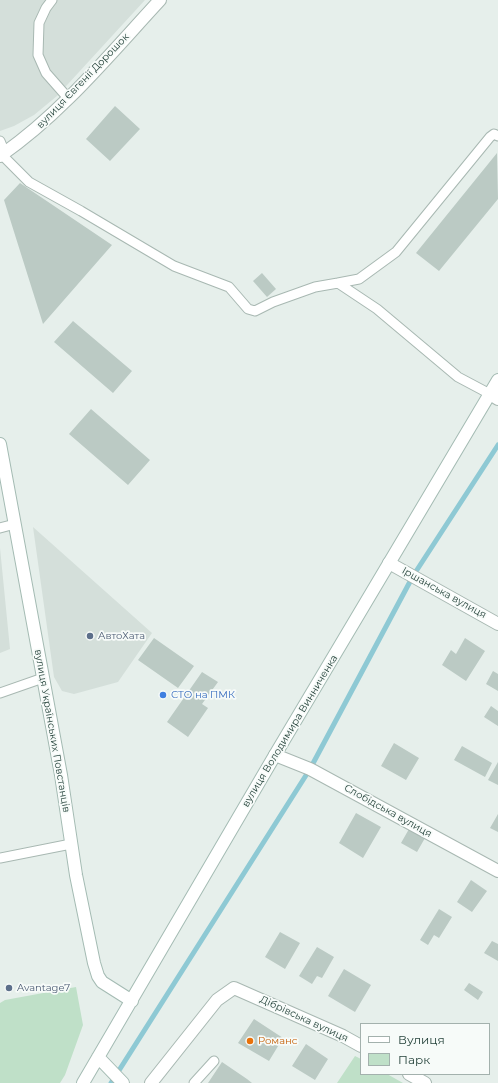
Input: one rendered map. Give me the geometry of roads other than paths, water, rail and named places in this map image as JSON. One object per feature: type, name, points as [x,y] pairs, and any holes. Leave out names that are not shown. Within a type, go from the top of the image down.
[{"type":"street","name":"вулиця Євгенії Дорошок","points":[[2,154],[38,127],[68,98],[160,0]]},
{"type":"street","name":"вулиця Володимира Винниченка","points":[[83,1083],[389,563],[494,396],[498,380]]},
{"type":"street","name":"вулиця Українських Повстанців","points":[[0,444],[61,775],[71,844],[94,964],[98,976],[102,982],[132,1001]]},
{"type":"street","name":"Іршанська вулиця","points":[[389,563],[498,624]]},
{"type":"street","name":"Слобідська вулиця","points":[[276,755],[310,769],[498,871]]},
{"type":"street","name":"Дібрівська вулиця","points":[[151,1083],[217,1000],[234,988],[343,1036],[360,1045]]},
{"type":"street","points":[[98,1057],[123,1083]]},
{"type":"street","points":[[411,1075],[425,1083]]},
{"type":"lane","points":[[52,0],[46,8],[39,23],[38,55],[46,72],[68,98]]},
{"type":"lane","points":[[0,141],[2,154],[29,182],[82,211],[174,266],[229,287],[248,309],[255,311],[273,302],[315,287],[359,279],[396,252],[490,137],[494,134],[498,136]]},
{"type":"lane","points":[[338,283],[377,309],[458,378],[494,396]]},
{"type":"lane","points":[[0,528],[15,524]]},
{"type":"lane","points":[[0,693],[43,678]]},
{"type":"lane","points":[[0,858],[71,844]]},
{"type":"lane","points":[[194,1083],[214,1061]]},
{"type":"waterway","points":[[111,1083],[310,769],[413,576],[498,445]]},
{"type":"place","name":"АвтоХата","points":[[90,636]]},
{"type":"place","name":"СТО на ПМК","points":[[163,695]]},
{"type":"place","name":"Avantage7","points":[[9,988]]},
{"type":"place","name":"Романс","points":[[250,1041]]}]
